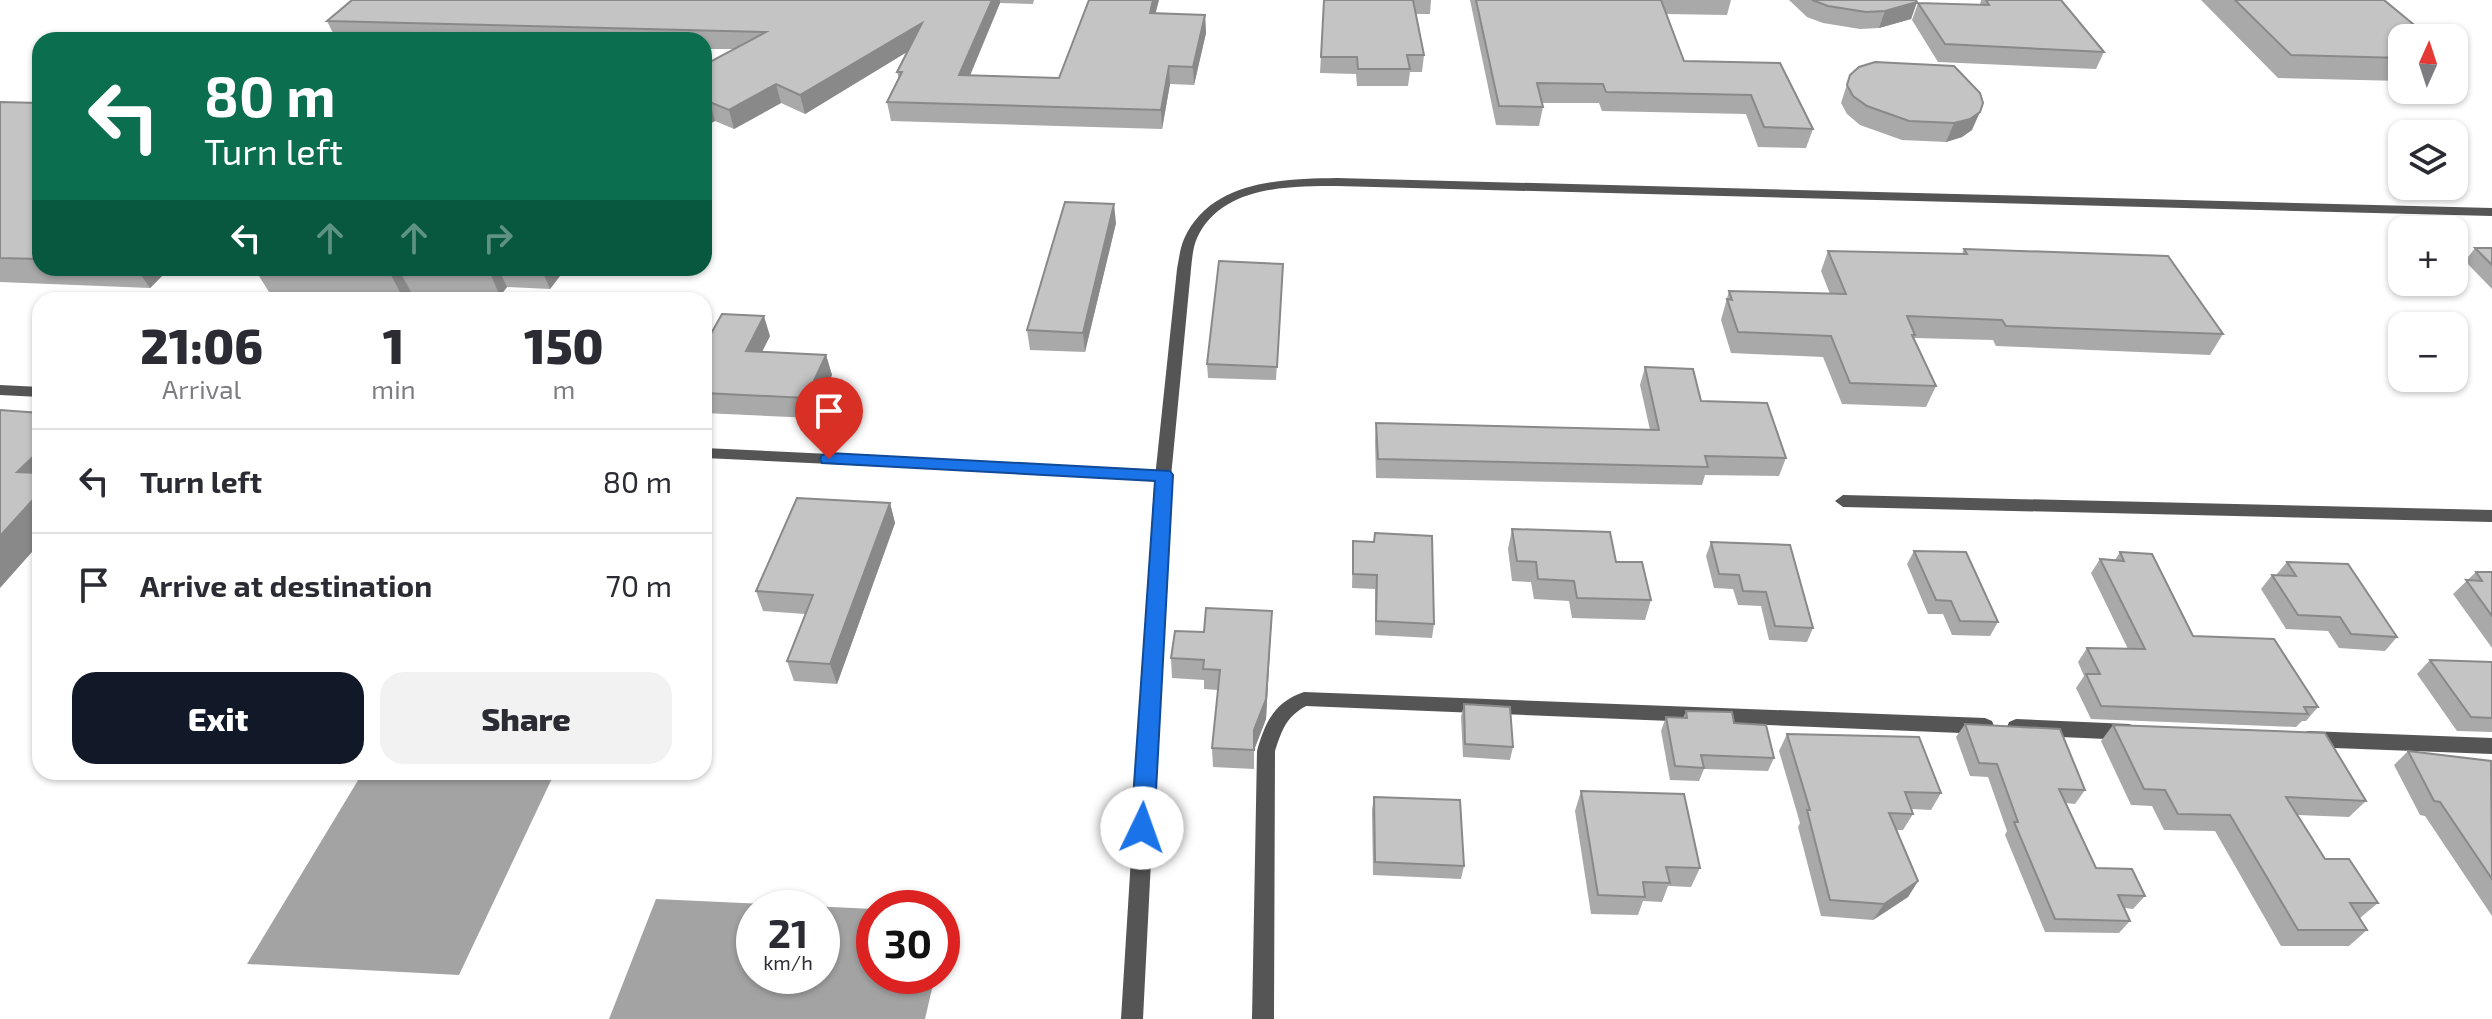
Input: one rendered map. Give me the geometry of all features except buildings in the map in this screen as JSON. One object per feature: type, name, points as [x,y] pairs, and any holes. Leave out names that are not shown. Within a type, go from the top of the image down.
[{"type":"street","points":[[1132,1019],[1149,686],[1164,475],[1184,269],[1190,240],[1205,216],[1221,202],[1269,185],[1337,182],[2492,212]]},
{"type":"street","points":[[0,390],[32,392]]},
{"type":"street","points":[[712,453],[1164,475]]},
{"type":"street","points":[[1843,501],[2492,516]]},
{"type":"street","points":[[1263,1019],[1266,751],[1275,722],[1283,709],[1304,699],[2143,732]]},
{"type":"street","points":[[2286,738],[2492,746]]},
{"type":"shaded area","points":[[358,780],[551,780],[459,975],[247,964]]},
{"type":"shaded area","points":[[656,899],[736,903],[736,994],[840,994],[840,907],[856,908],[856,994],[931,994],[925,1019],[609,1019]]},
{"type":"route","points":[[829,459],[1164,475],[1142,828]]}]
